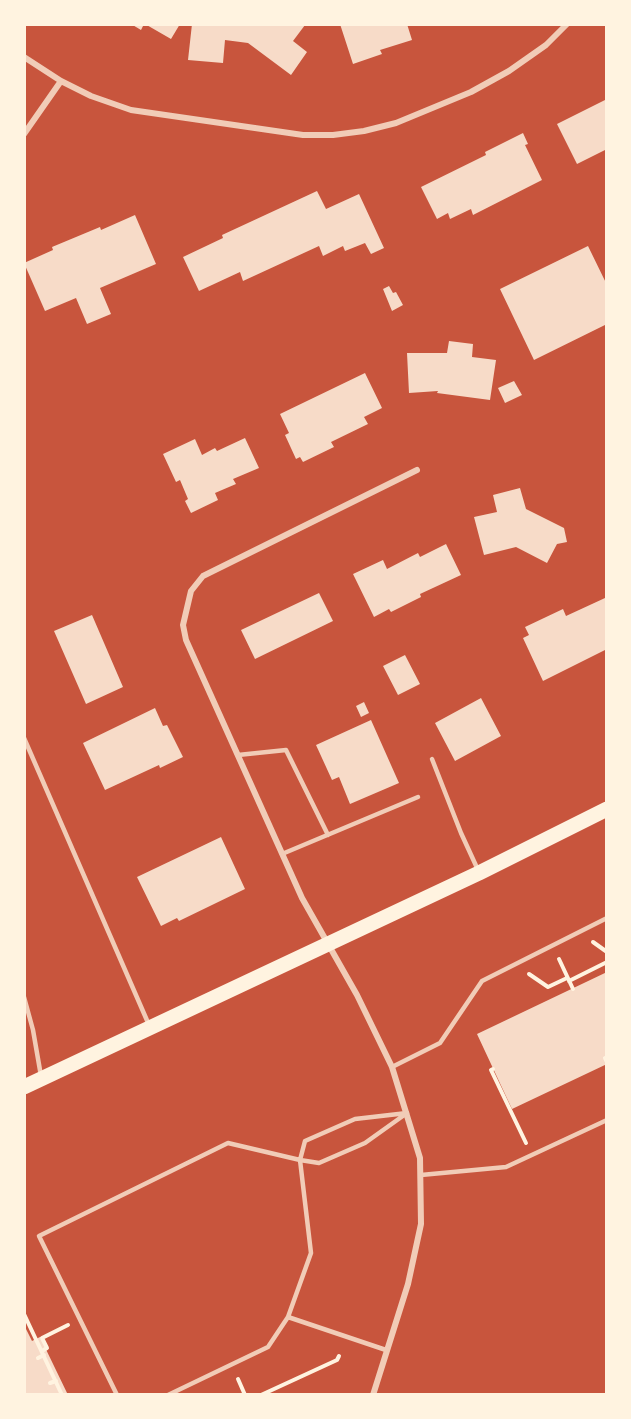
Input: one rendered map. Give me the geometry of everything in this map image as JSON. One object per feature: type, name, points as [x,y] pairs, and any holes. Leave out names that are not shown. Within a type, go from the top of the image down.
[{"type":"main road","points":[[24,1087],[479,873],[607,809]]},
{"type":"street","points":[[24,57],[60,81],[91,96],[131,110],[303,135],[333,135],[364,131],[396,123],[471,92],[509,71],[546,45],[567,24]]},
{"type":"street","points":[[24,134],[60,81]]},
{"type":"street","points":[[373,1395],[408,1284],[422,1224],[420,1158],[392,1067],[357,995],[302,898],[186,640],[183,626],[191,591],[203,576],[417,470]]},
{"type":"lane","points":[[24,738],[150,1028]]},
{"type":"lane","points":[[238,755],[286,750],[328,835]]},
{"type":"lane","points":[[432,759],[479,873]]},
{"type":"lane","points":[[282,854],[418,797]]},
{"type":"lane","points":[[392,1067],[440,1043],[482,981],[607,918]]},
{"type":"lane","points":[[24,997],[42,1079]]},
{"type":"lane","points":[[117,1395],[39,1236],[228,1143],[319,1164],[365,1143],[407,1113]]},
{"type":"lane","points":[[168,1395],[268,1347],[288,1317],[311,1253],[300,1160],[305,1141],[355,1119],[407,1113]]},
{"type":"lane","points":[[421,1175],[506,1167],[607,1120]]},
{"type":"lane","points":[[288,1317],[386,1350]]},
{"type":"path","points":[[552,945],[573,989]]},
{"type":"path","points":[[515,964],[548,987],[607,963]]},
{"type":"path","points":[[493,1069],[491,1070],[532,1155]]},
{"type":"path","points":[[24,1314],[62,1395]]},
{"type":"path","points":[[38,1358],[47,1348],[42,1338],[79,1320]]},
{"type":"path","points":[[261,1395],[337,1360],[339,1356]]},
{"type":"path","points":[[50,1383],[56,1381]]},
{"type":"building","points":[[131,24],[144,24],[141,30]]},
{"type":"building","points":[[145,24],[180,24],[171,39]]},
{"type":"building","points":[[192,24],[303,24],[305,25],[293,41],[307,52],[291,75],[248,43],[225,40],[223,63],[188,60]]},
{"type":"building","points":[[340,24],[407,24],[412,40],[380,50],[382,54],[353,64]]},
{"type":"building","points":[[607,99],[607,149],[577,164],[557,124]]},
{"type":"building","points":[[523,133],[528,144],[525,145],[542,180],[473,215],[471,209],[450,219],[448,213],[437,219],[421,187],[486,155],[485,152]]},
{"type":"building","points":[[317,191],[326,209],[359,194],[384,248],[371,254],[365,243],[345,251],[343,246],[323,256],[319,246],[243,281],[240,272],[199,291],[183,257],[223,238],[222,235]]},
{"type":"building","points":[[135,215],[156,264],[100,288],[111,314],[87,324],[76,298],[45,311],[24,263],[53,250],[52,247]]},
{"type":"building","points":[[588,246],[607,285],[607,324],[534,360],[500,289]]},
{"type":"building","points":[[389,286],[393,293],[396,292],[403,305],[392,311],[383,289]]},
{"type":"building","points":[[449,341],[473,344],[472,357],[496,360],[490,400],[437,393],[438,391],[409,393],[407,353],[447,353]]},
{"type":"building","points":[[365,373],[382,408],[364,417],[368,424],[331,442],[334,447],[303,462],[300,457],[296,459],[285,435],[289,433],[280,414]]},
{"type":"building","points":[[514,381],[522,395],[505,403],[498,388]]},
{"type":"building","points":[[245,438],[259,468],[233,479],[236,484],[215,493],[218,500],[191,513],[185,501],[188,499],[180,480],[176,482],[163,454],[195,439],[202,455]]},
{"type":"building","points":[[520,488],[526,509],[564,528],[567,542],[557,544],[547,563],[516,547],[484,555],[474,517],[497,512],[493,495]]},
{"type":"building","points":[[446,544],[461,575],[420,594],[421,597],[391,612],[389,609],[374,617],[353,574],[383,560],[387,569],[418,553],[420,557]]},
{"type":"building","points":[[319,593],[333,621],[255,659],[241,630]]},
{"type":"building","points":[[605,598],[607,603],[607,649],[543,681],[523,638],[529,635],[525,627],[563,609],[566,616]]},
{"type":"building","points":[[92,615],[123,687],[86,704],[54,631]]},
{"type":"building","points":[[405,655],[420,684],[398,695],[383,666]]},
{"type":"building","points":[[481,698],[501,736],[455,761],[435,723]]},
{"type":"building","points":[[364,702],[369,713],[361,717],[356,706]]},
{"type":"building","points":[[155,708],[163,726],[167,725],[183,757],[160,768],[159,765],[105,790],[83,743]]},
{"type":"building","points":[[371,720],[399,783],[350,804],[339,777],[332,780],[316,745]]},
{"type":"building","points":[[221,837],[245,889],[179,921],[177,918],[161,926],[137,877]]},
{"type":"building","points":[[607,972],[607,1064],[512,1109],[477,1034]]},
{"type":"building","points":[[24,1325],[32,1341],[40,1337],[68,1395],[24,1395]]}]
